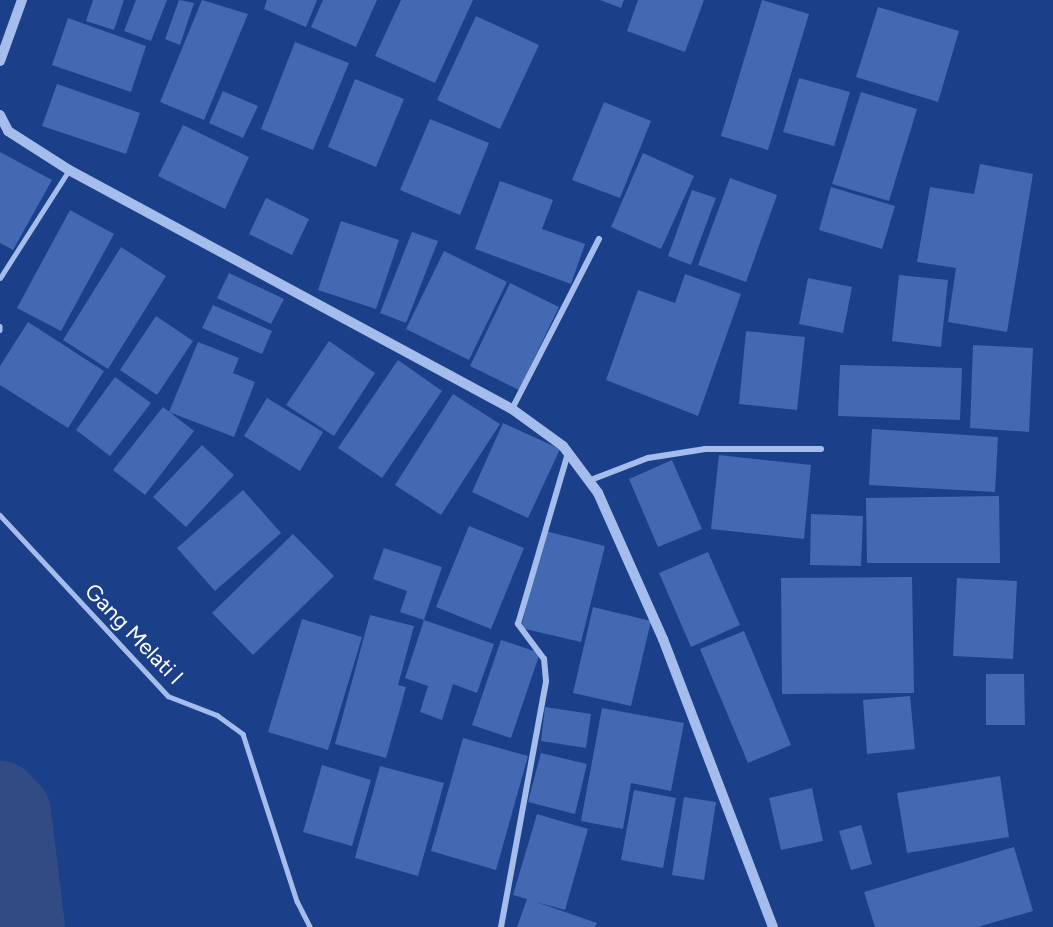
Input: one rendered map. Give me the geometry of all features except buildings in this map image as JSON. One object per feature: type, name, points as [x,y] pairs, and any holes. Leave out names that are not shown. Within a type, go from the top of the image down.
[{"type":"street","points":[[0,61],[22,0]]},
{"type":"street","points":[[0,115],[4,131],[69,170],[512,409],[563,446],[567,456],[598,494],[663,639],[773,927]]},
{"type":"street","points":[[512,409],[599,239]]},
{"type":"street","points":[[588,482],[648,458],[705,449],[821,449]]},
{"type":"street","points":[[501,927],[546,681],[544,659],[518,624],[567,456]]},
{"type":"lane","points":[[0,278],[69,170]]},
{"type":"lane","name":"Gang Melati I","points":[[0,515],[168,696],[217,715],[243,734],[297,901],[310,927]]},
{"type":"waterway","points":[[0,801],[11,813],[25,927]]}]
